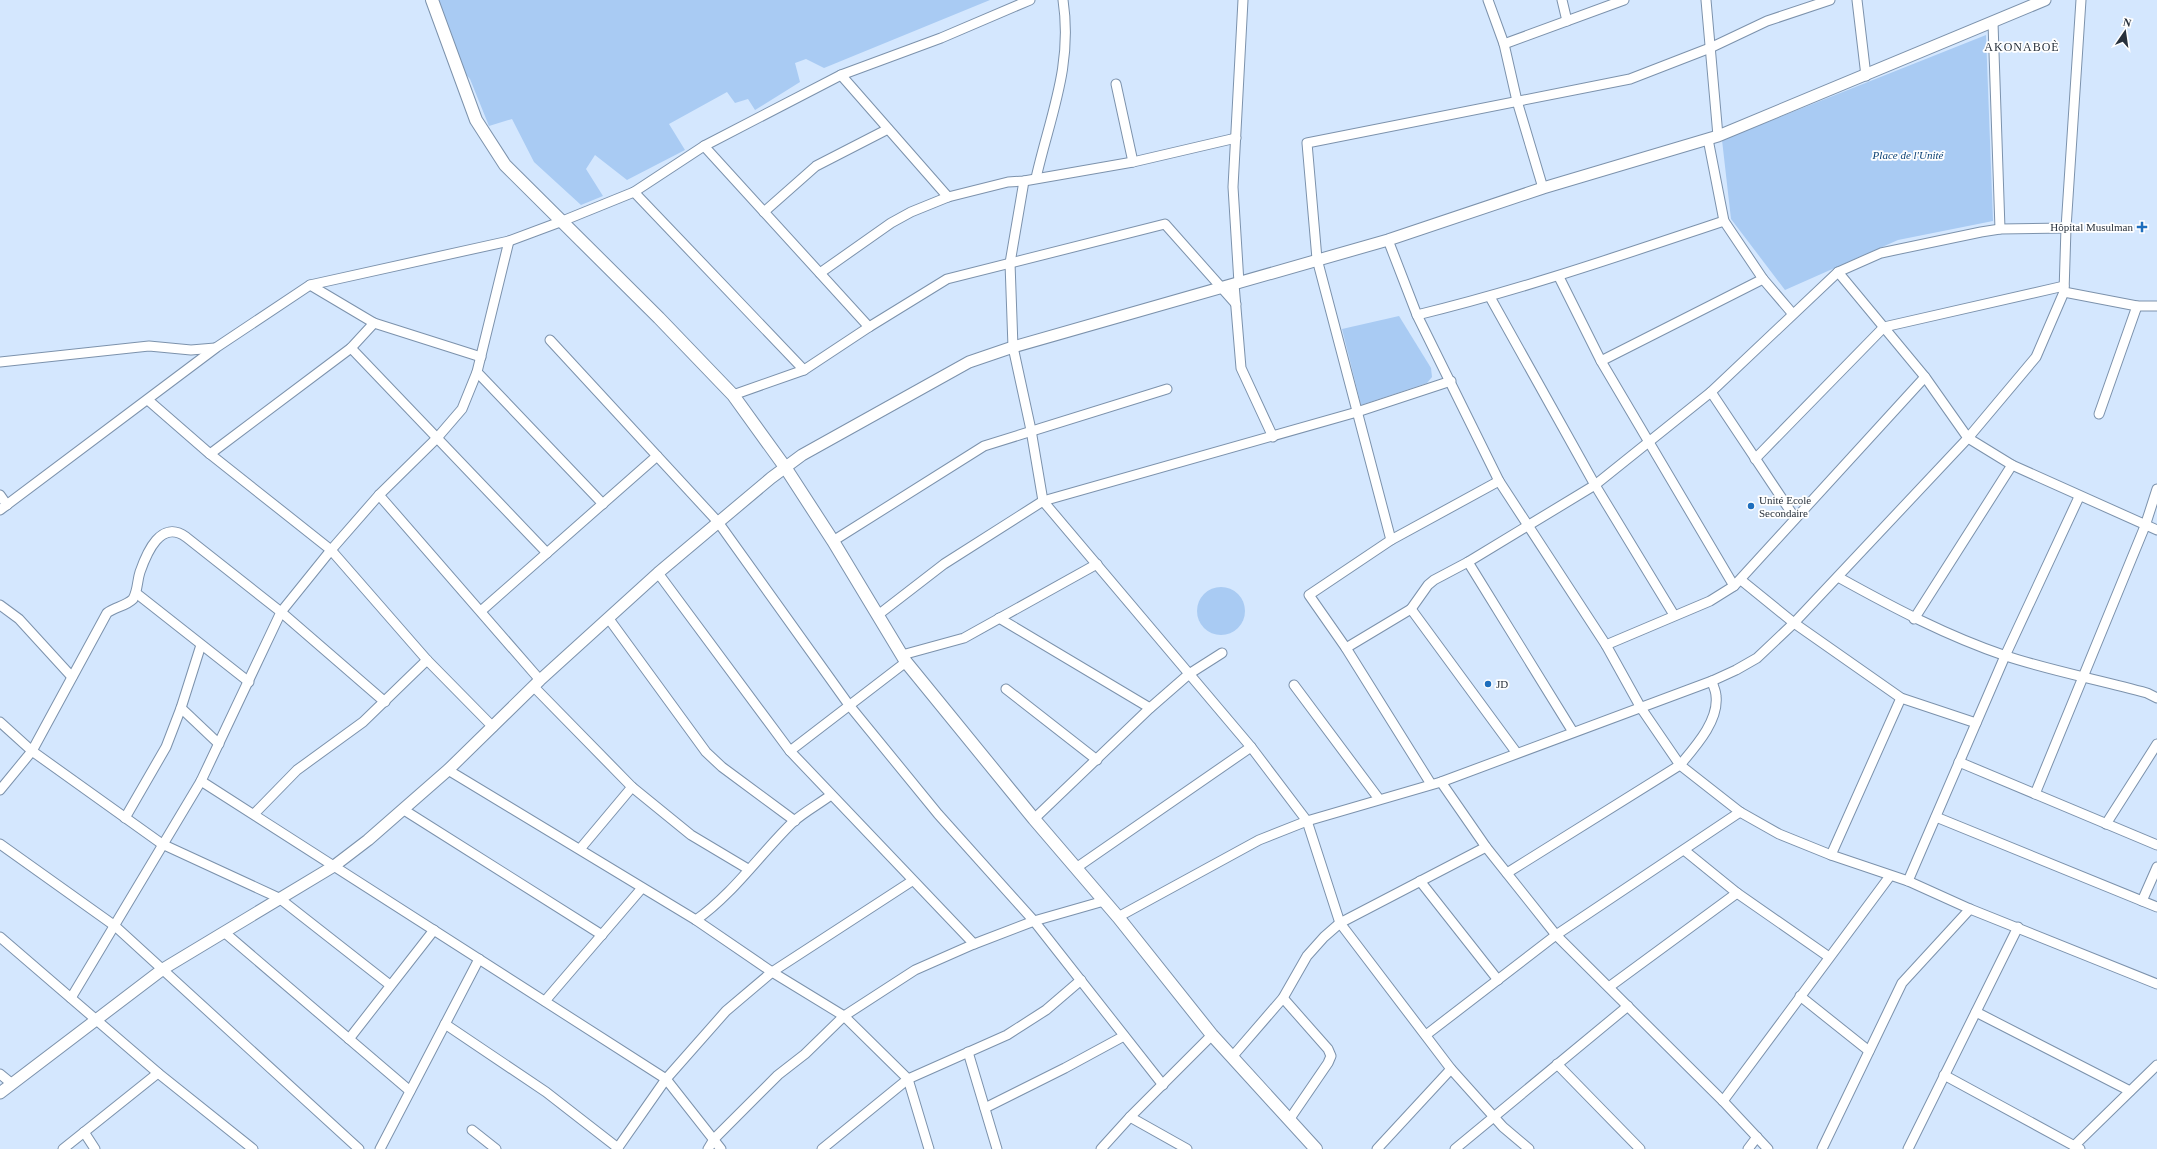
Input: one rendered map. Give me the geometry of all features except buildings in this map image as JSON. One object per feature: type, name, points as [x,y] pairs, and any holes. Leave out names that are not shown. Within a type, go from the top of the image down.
[{"type":"main road","points":[[432,0],[476,120],[505,165],[560,222],[659,318],[733,396],[785,467],[833,541],[904,658],[1034,818],[1118,917],[1212,1035],[1313,1148]]},
{"type":"street","points":[[0,495],[4,507],[217,348],[310,285],[509,241],[560,222],[634,192],[704,146],[841,75],[941,38],[1030,0]]},
{"type":"street","points":[[1036,178],[1063,75],[1067,24],[1063,0]]},
{"type":"street","points":[[1243,0],[1233,187],[1236,304],[1241,368],[1273,437]]},
{"type":"street","points":[[1488,0],[1504,44],[1517,101],[1543,188]]},
{"type":"street","points":[[1562,0],[1567,20]]},
{"type":"street","points":[[1504,44],[1624,0]]},
{"type":"street","points":[[1706,0],[1710,48],[1713,137],[1724,221],[1763,279],[1792,314]]},
{"type":"street","points":[[1391,540],[1317,259],[1307,143],[1630,79],[1710,48],[1767,21],[1830,0]]},
{"type":"street","points":[[1857,0],[1866,76]]},
{"type":"street","points":[[0,1093],[95,1019],[163,969],[334,866],[404,810],[448,770],[537,683],[658,573],[785,467],[968,362],[1013,347],[1236,284],[1317,259],[1388,240],[1543,188],[1713,137],[1866,76],[2045,0]]},
{"type":"street","points":[[1118,917],[1259,840],[1307,821],[1441,782],[1516,752],[1641,708],[1712,681],[1757,658],[1794,623],[1968,438],[2036,357],[2064,289],[2066,228],[2081,0]]},
{"type":"street","points":[[1993,23],[2000,229]]},
{"type":"street","points":[[841,75],[948,197]]},
{"type":"street","points":[[1116,84],[1133,162]]},
{"type":"street","points":[[764,212],[816,166],[888,129]]},
{"type":"street","points":[[820,273],[891,223],[948,197],[1008,182],[1024,181],[1133,162],[1236,138]]},
{"type":"street","points":[[704,146],[869,327]]},
{"type":"street","points":[[1024,181],[1010,263],[1013,347],[1031,430],[1043,501],[1251,747],[1307,821],[1340,923],[1451,1069],[1494,1117],[1529,1149]]},
{"type":"street","points":[[634,192],[804,370]]},
{"type":"street","points":[[1417,315],[1490,297],[1559,277],[1724,221]]},
{"type":"street","points":[[733,396],[804,370],[869,327],[948,279],[1165,224],[1236,304]]},
{"type":"street","points":[[1346,648],[1411,609],[1428,585],[1434,580],[1468,562],[1595,485],[1711,392],[1838,272],[1881,254],[2000,229],[2066,228]]},
{"type":"street","points":[[1388,240],[1417,315],[1500,481],[1606,645],[1641,708],[1680,765],[1740,812],[1779,834],[1831,855],[1908,881],[1970,909],[2157,984]]},
{"type":"street","points":[[71,998],[201,781],[281,612],[331,550],[379,495],[437,438],[462,409],[477,372],[509,241]]},
{"type":"street","points":[[1838,272],[1925,377],[1968,438],[2012,465],[2079,497],[2157,530]]},
{"type":"street","points":[[1559,277],[1601,361],[1738,583],[1901,698],[1976,723]]},
{"type":"street","points":[[1601,361],[1763,279]]},
{"type":"street","points":[[310,285],[374,323],[481,357]]},
{"type":"street","points":[[1755,459],[1884,327],[2064,289],[2138,306],[2157,306]]},
{"type":"street","points":[[1490,297],[1595,485],[1674,615]]},
{"type":"street","points":[[2099,414],[2138,306]]},
{"type":"street","points":[[210,454],[351,348],[374,323]]},
{"type":"street","points":[[550,340],[718,522],[850,705],[938,814],[1034,921],[1163,1085]]},
{"type":"street","points":[[0,362],[149,346],[191,350],[217,348]]},
{"type":"street","points":[[351,348],[546,554]]},
{"type":"street","points":[[477,372],[603,504]]},
{"type":"street","points":[[1606,645],[1710,601],[1738,583],[1795,518],[1925,377]]},
{"type":"street","points":[[878,615],[944,564],[1043,501],[1273,437],[1357,412],[1451,381]]},
{"type":"street","points":[[833,541],[984,446],[1031,430],[1167,389]]},
{"type":"street","points":[[1711,392],[1795,518]]},
{"type":"street","points":[[148,400],[210,454],[331,550],[427,660],[493,727]]},
{"type":"street","points":[[481,611],[657,456]]},
{"type":"street","points":[[1914,618],[2012,465]]},
{"type":"street","points":[[1431,784],[1346,648],[1309,595],[1391,540],[1500,481]]},
{"type":"street","points":[[2035,794],[2081,678],[2145,526],[2157,489]]},
{"type":"street","points":[[379,495],[481,611],[537,683],[632,788],[690,835],[748,869]]},
{"type":"street","points":[[1908,881],[2005,656],[2079,497]]},
{"type":"street","points":[[0,790],[32,751],[107,613],[114,608],[129,603],[136,593],[144,563],[157,540],[165,532],[172,530],[186,537],[281,612],[385,702]]},
{"type":"street","points":[[1468,562],[1573,732]]},
{"type":"street","points":[[790,751],[850,705],[904,658],[964,638],[1097,564]]},
{"type":"street","points":[[658,573],[790,751],[912,881],[974,944]]},
{"type":"street","points":[[1838,577],[1914,618],[2005,656],[2081,678],[2132,689],[2157,698]]},
{"type":"street","points":[[136,593],[249,682]]},
{"type":"street","points":[[0,605],[19,619],[72,677]]},
{"type":"street","points":[[1411,609],[1516,752]]},
{"type":"street","points":[[999,618],[1150,708]]},
{"type":"street","points":[[609,619],[706,752],[722,767],[795,821]]},
{"type":"street","points":[[124,818],[166,747],[181,708],[201,645]]},
{"type":"street","points":[[1034,818],[1097,760],[1150,708],[1189,674],[1222,653]]},
{"type":"street","points":[[254,814],[297,770],[358,726],[385,702],[427,660]]},
{"type":"street","points":[[1508,873],[1680,765],[1699,742],[1712,718],[1716,706],[1716,696],[1712,681]]},
{"type":"street","points":[[1294,685],[1380,799]]},
{"type":"street","points":[[1006,689],[1097,760]]},
{"type":"street","points":[[1831,855],[1901,698]]},
{"type":"street","points":[[181,708],[219,744]]},
{"type":"street","points":[[0,722],[32,751],[162,844],[279,898],[390,985]]},
{"type":"street","points":[[2106,824],[2157,744]]},
{"type":"street","points":[[1076,868],[1251,747]]},
{"type":"street","points":[[1960,762],[2157,845]]},
{"type":"street","points":[[448,770],[696,920],[772,972],[844,1016],[908,1079],[929,1149]]},
{"type":"street","points":[[201,781],[666,1079],[720,1149]]},
{"type":"street","points":[[1441,782],[1486,847],[1556,935],[1723,1100],[1768,1149]]},
{"type":"street","points":[[580,850],[632,788]]},
{"type":"street","points":[[696,920],[722,901],[748,869],[795,821],[831,795]]},
{"type":"street","points":[[404,810],[602,935]]},
{"type":"street","points":[[1426,1035],[1556,935],[1740,812]]},
{"type":"street","points":[[1936,817],[2157,907]]},
{"type":"street","points":[[0,844],[115,926],[359,1149]]},
{"type":"street","points":[[1232,1057],[1283,998],[1307,956],[1324,937],[1340,923],[1486,847]]},
{"type":"street","points":[[1684,850],[1737,893],[1829,957]]},
{"type":"street","points":[[2142,901],[2157,867]]},
{"type":"street","points":[[1723,1100],[1890,876]]},
{"type":"street","points":[[445,1024],[546,1092],[617,1149],[666,1079],[726,1011],[772,972],[912,881]]},
{"type":"street","points":[[1420,881],[1498,980]]},
{"type":"street","points":[[545,1001],[642,888]]},
{"type":"street","points":[[1610,987],[1737,893]]},
{"type":"street","points":[[708,1149],[714,1140],[778,1075],[805,1054],[844,1016],[915,970],[974,944],[1034,921],[1104,901]]},
{"type":"street","points":[[1822,1149],[1902,983],[1970,909]]},
{"type":"street","points":[[1910,1148],[1944,1075],[2018,927]]},
{"type":"street","points":[[348,1039],[434,930]]},
{"type":"street","points":[[224,932],[410,1091]]},
{"type":"street","points":[[0,937],[158,1073],[253,1149]]},
{"type":"street","points":[[380,1149],[479,959]]},
{"type":"street","points":[[822,1149],[908,1079],[1007,1035],[1027,1024],[1081,980]]},
{"type":"street","points":[[1800,996],[1869,1051]]},
{"type":"street","points":[[1283,998],[1328,1048],[1331,1056],[1328,1063],[1289,1120]]},
{"type":"street","points":[[1455,1149],[1628,1006]]},
{"type":"street","points":[[1976,1012],[2130,1091]]},
{"type":"street","points":[[1101,1149],[1130,1117],[1212,1035]]},
{"type":"street","points":[[985,1108],[1065,1068],[1124,1036]]},
{"type":"street","points":[[968,1052],[997,1149]]},
{"type":"street","points":[[1557,1064],[1640,1149]]},
{"type":"street","points":[[1944,1075],[2077,1147],[2157,1065]]},
{"type":"street","points":[[1377,1149],[1451,1069]]},
{"type":"street","points":[[63,1149],[158,1073]]},
{"type":"street","points":[[0,1074],[11,1084]]},
{"type":"street","points":[[1130,1117],[1187,1149]]},
{"type":"street","points":[[472,1130],[496,1149]]},
{"type":"street","points":[[84,1132],[95,1149]]},
{"type":"street","points":[[1748,1149],[1757,1137]]},
{"type":"green space","points":[[436,0],[990,0],[824,68],[806,59],[795,63],[800,82],[755,110],[748,99],[735,103],[727,92],[669,124],[685,150],[627,180],[595,155],[586,169],[603,196],[581,205],[534,162],[512,119],[489,126],[470,79],[462,70]]},
{"type":"green space","name":"Place de l'Unité","points":[[1986,35],[1993,221],[1898,240],[1785,290],[1731,219],[1722,140]]},
{"type":"green space","points":[[1399,316],[1431,368],[1432,377],[1427,383],[1361,405],[1342,329]]},
{"type":"green space","points":[[1216,587],[1226,587],[1235,591],[1241,597],[1245,606],[1245,616],[1241,625],[1235,631],[1226,635],[1216,635],[1207,631],[1201,625],[1197,616],[1197,606],[1201,597],[1207,591]]},
{"type":"place","name":"Hôpital Musulman","points":[[2142,227]]},
{"type":"place","name":"Unité Ecole Secondaire","points":[[1751,506]]},
{"type":"place","name":"JD","points":[[1488,684]]},
{"type":"district","name":"AKONABOÈ","points":[[2022,47]]}]
